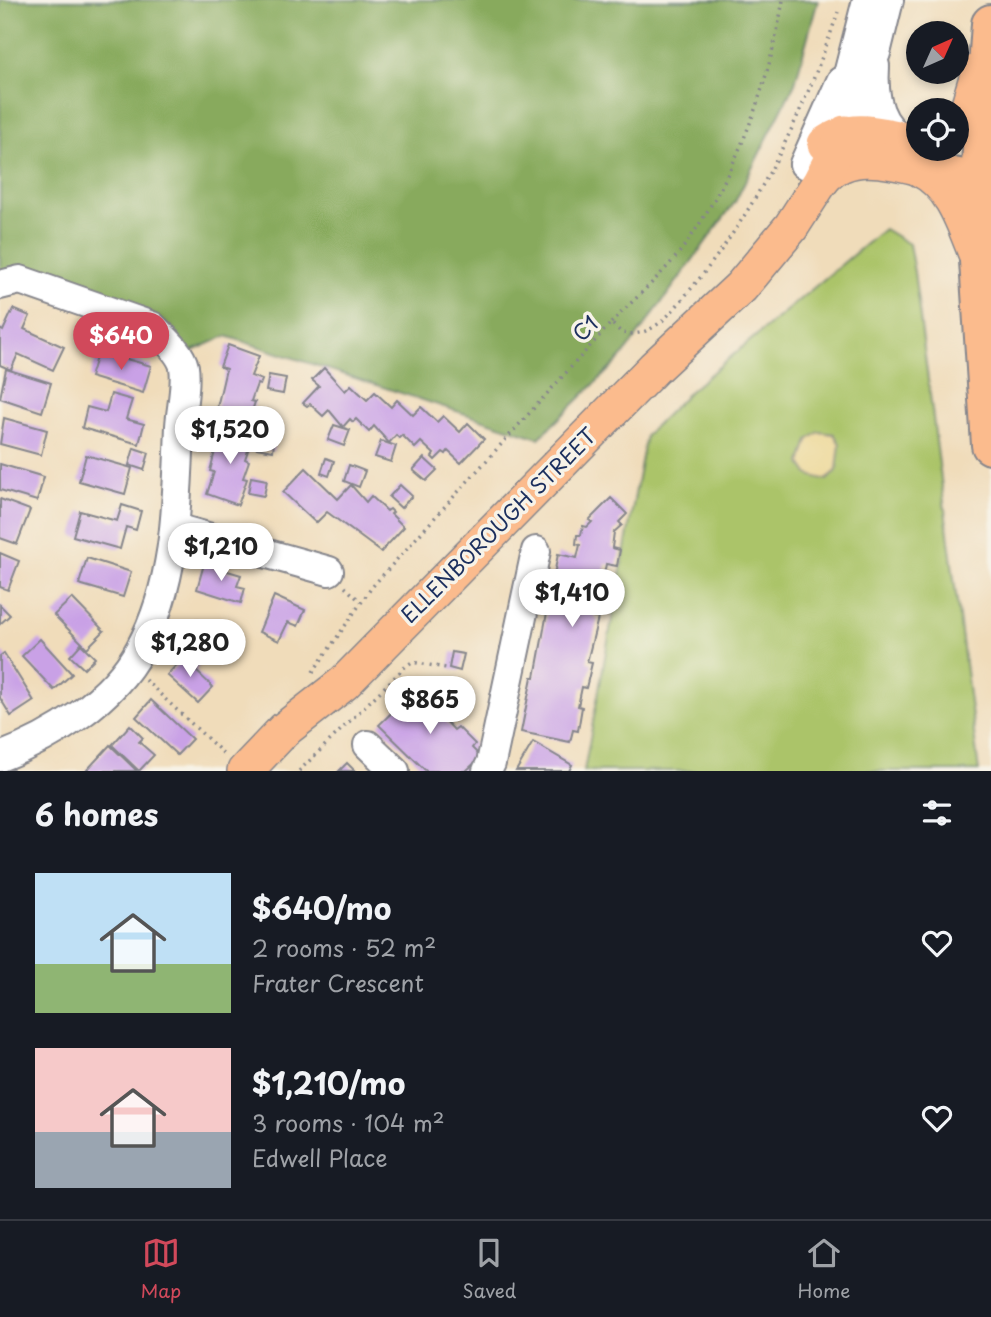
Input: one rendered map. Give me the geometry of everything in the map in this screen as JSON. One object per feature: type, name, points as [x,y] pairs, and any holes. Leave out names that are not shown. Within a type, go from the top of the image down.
[{"type":"highway","points":[[989,34],[985,174],[979,261],[991,445]]},
{"type":"main road","points":[[969,104],[989,34]]},
{"type":"main road","points":[[812,173],[828,141],[846,132]]},
{"type":"main road","name":"ELLENBOROUGH STREET","points":[[846,132],[862,148],[906,153]]},
{"type":"main road","name":"ELLENBOROUGH STREET","points":[[238,766],[344,683],[654,368],[774,215],[812,173],[840,164],[906,153]]},
{"type":"main road","points":[[915,161],[947,191],[979,261]]},
{"type":"main road","name":"ELLENBOROUGH STREET","points":[[936,161],[985,174]]},
{"type":"main road","name":"ELLENBOROUGH STREET","points":[[278,771],[300,746],[344,683]]},
{"type":"street","name":"ELLENBOROUGH STREET","points":[[846,132],[865,53],[867,0]]},
{"type":"street","name":"ELLENBOROUGH STREET","points":[[812,173],[889,0]]},
{"type":"street","points":[[865,53],[874,80],[878,106],[906,153]]},
{"type":"street","points":[[0,285],[20,281],[152,326],[165,338],[184,366],[175,528],[161,597],[140,650],[94,706],[30,746],[0,757]]},
{"type":"street","points":[[175,528],[329,571]]},
{"type":"street","points":[[487,771],[491,763],[536,551]]},
{"type":"street","points":[[368,745],[395,771]]},
{"type":"path","points":[[611,323],[687,243],[734,163],[773,61],[783,0]]},
{"type":"path","name":"C1","points":[[305,683],[372,587],[611,323],[622,333],[650,331],[666,318],[726,247],[772,172],[821,62],[842,0]]},
{"type":"path","points":[[299,771],[406,666],[412,663],[446,668]]},
{"type":"path","points":[[128,665],[238,766]]},
{"type":"green space","points":[[0,0],[818,0],[795,83],[735,202],[621,358],[539,438],[226,336],[186,354],[151,326],[0,285]]},
{"type":"green space","points":[[884,229],[909,244],[914,272],[979,771],[584,771],[646,435],[690,391]]},
{"type":"sand","points":[[819,432],[834,434],[840,444],[837,470],[827,480],[809,475],[801,463],[808,440]]},
{"type":"building","points":[[13,309],[30,316],[24,329],[64,347],[53,370],[18,354],[11,370],[0,365],[0,329],[3,331]]},
{"type":"building","points":[[228,345],[259,356],[251,376],[262,380],[260,385],[257,384],[251,401],[255,402],[250,425],[216,412],[226,369],[220,367]]},
{"type":"building","points":[[98,351],[151,366],[143,393],[90,377]]},
{"type":"building","points":[[324,368],[345,391],[351,385],[367,400],[375,392],[391,407],[397,400],[413,415],[421,407],[437,422],[443,416],[460,432],[468,423],[484,439],[461,463],[448,451],[435,460],[432,457],[434,454],[421,442],[415,448],[402,435],[399,438],[396,435],[389,443],[374,426],[369,432],[356,419],[353,422],[350,419],[343,427],[329,410],[323,416],[310,404],[307,406],[303,403],[319,386],[312,380]]},
{"type":"building","points":[[6,369],[51,383],[42,412],[0,398]]},
{"type":"building","points":[[269,375],[286,378],[283,394],[266,391]]},
{"type":"building","points":[[111,394],[132,400],[126,419],[144,424],[139,444],[82,428],[87,407],[106,412]]},
{"type":"building","points":[[4,418],[47,430],[41,455],[0,444]]},
{"type":"building","points":[[260,420],[277,423],[276,431],[259,429]]},
{"type":"building","points":[[334,425],[350,430],[344,446],[328,440]]},
{"type":"building","points":[[221,427],[256,439],[255,443],[251,442],[245,459],[249,461],[243,478],[247,479],[238,505],[207,494],[214,472],[210,471]]},
{"type":"building","points":[[257,440],[274,442],[273,451],[256,448]]},
{"type":"building","points":[[381,441],[396,446],[391,462],[375,457]]},
{"type":"building","points":[[134,448],[149,453],[144,470],[129,465]]},
{"type":"building","points":[[86,455],[132,468],[125,494],[79,481]]},
{"type":"building","points":[[326,458],[334,461],[329,476],[321,473]]},
{"type":"building","points":[[424,458],[437,470],[426,481],[413,470]]},
{"type":"building","points":[[0,464],[44,477],[37,501],[0,490]]},
{"type":"building","points":[[349,465],[365,471],[359,487],[344,481]]},
{"type":"building","points":[[306,468],[338,499],[351,485],[366,502],[371,496],[387,511],[390,509],[393,512],[391,514],[404,527],[381,552],[327,512],[316,523],[283,492]]},
{"type":"building","points":[[251,477],[267,480],[264,496],[248,493]]},
{"type":"building","points":[[400,485],[412,496],[401,508],[389,497]]},
{"type":"building","points":[[611,498],[627,514],[619,522],[622,525],[614,532],[612,548],[620,550],[617,566],[606,564],[604,574],[609,575],[604,598],[601,597],[598,609],[596,608],[594,618],[598,618],[587,662],[592,663],[578,706],[582,707],[578,731],[573,730],[570,742],[521,732],[532,677],[535,677],[558,554],[577,558],[580,545],[576,544],[577,535],[581,535],[583,526],[587,527],[592,522],[589,520]]},
{"type":"building","points":[[0,499],[30,510],[17,544],[0,538]]},
{"type":"building","points":[[122,505],[141,511],[136,530],[126,527],[120,549],[73,536],[80,511],[117,521]]},
{"type":"building","points":[[0,553],[19,561],[8,590],[0,587]]},
{"type":"building","points":[[87,558],[131,572],[123,597],[79,584]]},
{"type":"building","points":[[204,564],[241,575],[237,586],[245,588],[241,603],[197,589]]},
{"type":"building","points":[[274,596],[305,610],[298,626],[288,622],[279,641],[259,632]]},
{"type":"building","points":[[72,598],[104,631],[87,648],[54,615]]},
{"type":"building","points":[[0,605],[10,615],[0,624]]},
{"type":"building","points":[[197,619],[231,639],[219,660],[185,640]]},
{"type":"building","points":[[40,639],[72,674],[54,690],[22,656]]},
{"type":"building","points":[[81,644],[95,658],[84,669],[70,656]]},
{"type":"building","points":[[452,652],[464,654],[460,671],[449,668]]},
{"type":"building","points":[[4,653],[34,701],[11,716],[0,698],[0,656]]},
{"type":"building","points":[[187,654],[199,665],[195,670],[213,687],[198,703],[167,675]]},
{"type":"building","points":[[415,690],[423,698],[426,695],[444,713],[441,716],[454,730],[458,727],[475,744],[472,748],[481,757],[466,771],[426,771],[379,725]]},
{"type":"building","points":[[151,700],[192,739],[177,755],[136,717]]},
{"type":"building","points":[[130,725],[143,738],[139,742],[154,755],[139,771],[112,745]]},
{"type":"building","points":[[533,742],[572,765],[569,771],[516,771]]},
{"type":"building","points":[[110,745],[137,771],[86,771]]},
{"type":"building","points":[[347,763],[355,771],[339,771]]}]
